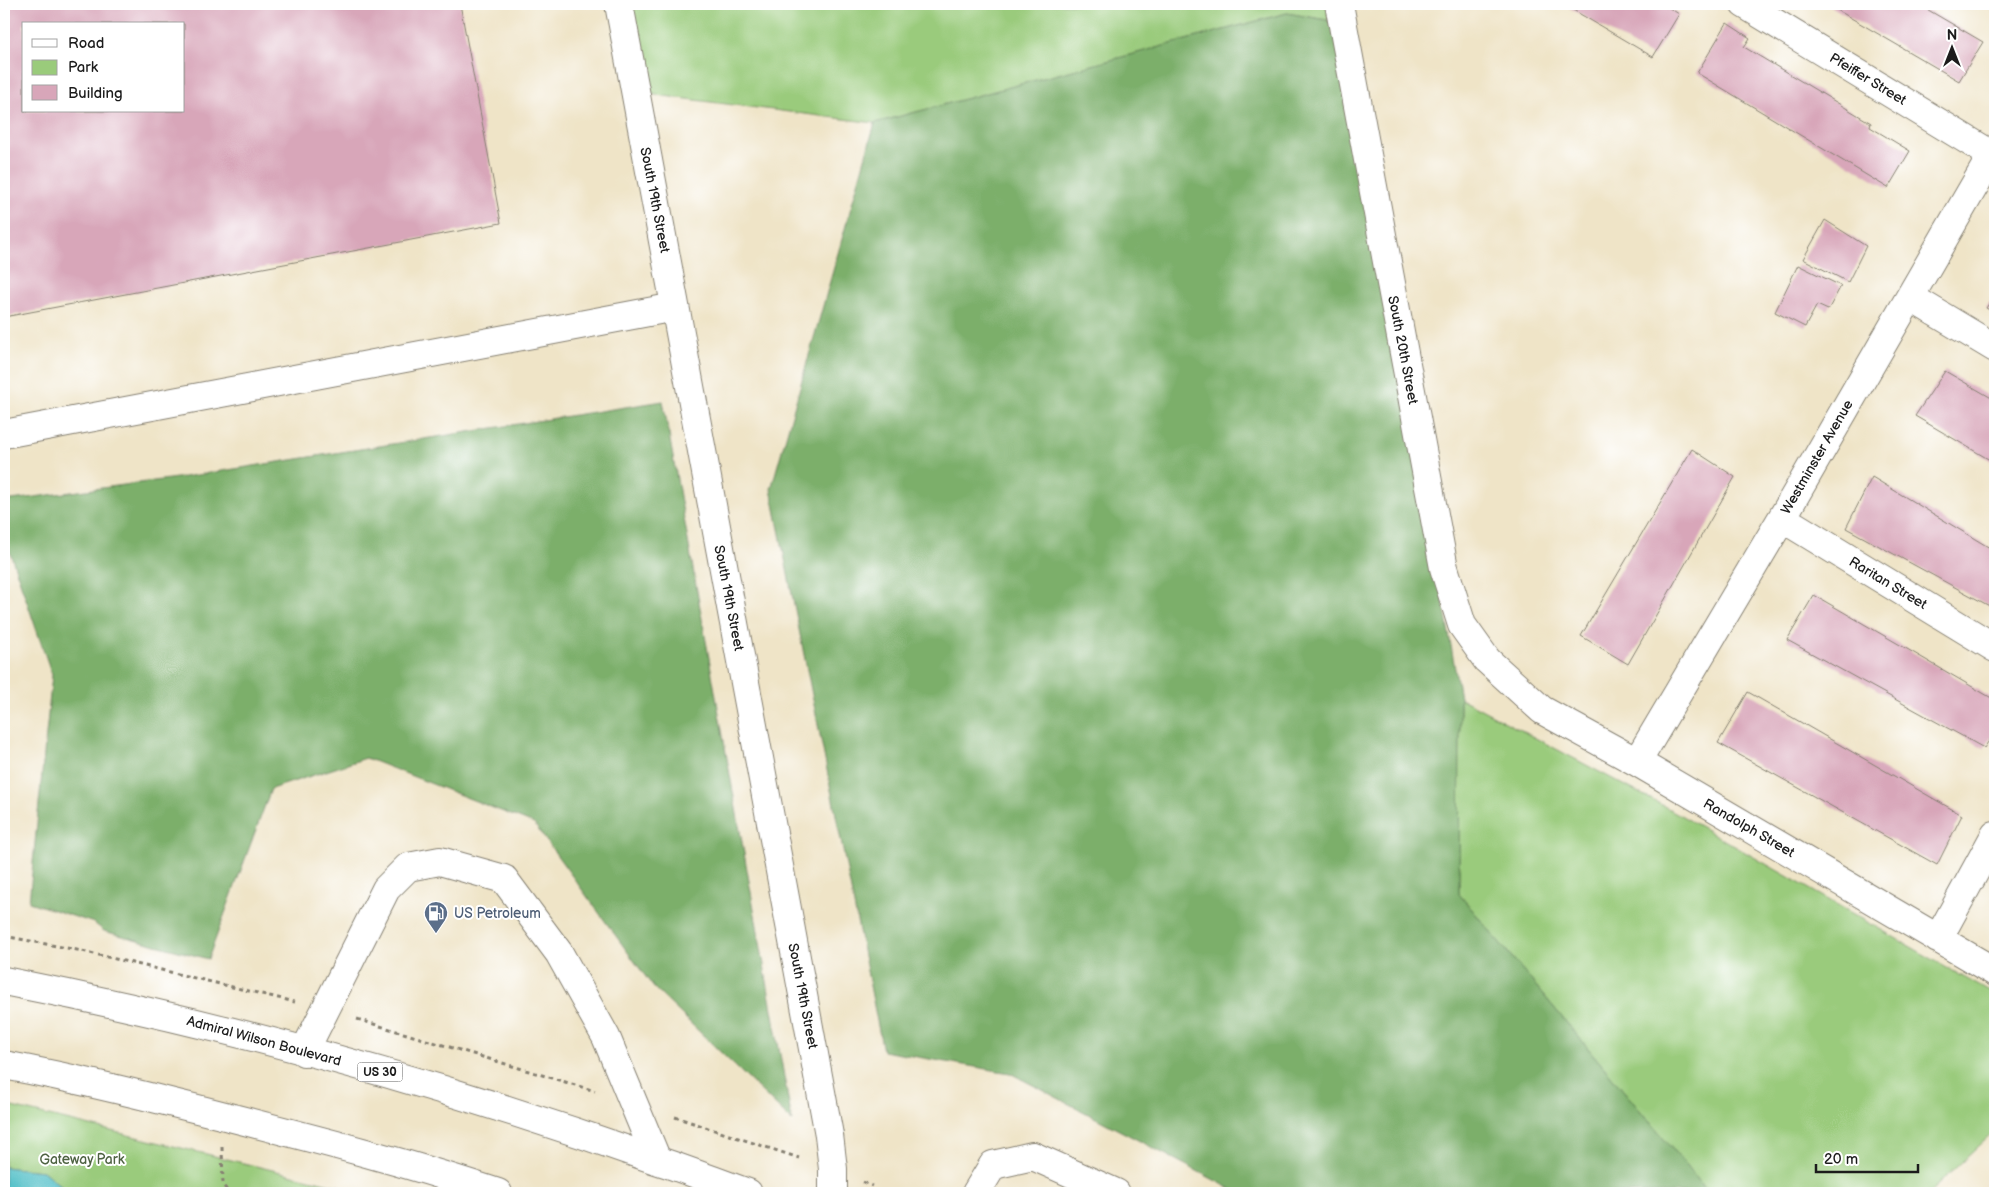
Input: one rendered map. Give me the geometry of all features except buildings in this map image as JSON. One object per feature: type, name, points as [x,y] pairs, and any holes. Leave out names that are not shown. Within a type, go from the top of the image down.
[{"type":"main road","name":"South 19th Street","points":[[618,4],[829,1135],[833,1181]]},
{"type":"main road","name":"South 20th Street","points":[[1339,4],[1444,568],[1462,625],[1486,660],[1507,678]]},
{"type":"main road","name":"Pfeiffer Street","points":[[1744,4],[1994,152]]},
{"type":"main road","name":"Westminster Avenue","points":[[1637,762],[1782,518],[1994,152]]},
{"type":"main road","points":[[1910,297],[1995,348]]},
{"type":"main road","points":[[4,434],[675,307]]},
{"type":"main road","name":"Raritan Street","points":[[1782,518],[1995,648]]},
{"type":"main road","name":"Randolph Street","points":[[1507,678],[1542,710],[1637,762],[1995,972]]},
{"type":"main road","points":[[1938,939],[1995,835]]},
{"type":"main road","points":[[304,1052],[386,889],[408,867],[440,861],[504,879],[559,953],[606,1037],[657,1160]]},
{"type":"main road","name":"Admiral Wilson Boulevard","points":[[4,981],[119,1005],[304,1052],[455,1094],[657,1160],[748,1193]]},
{"type":"main road","points":[[4,1065],[230,1117],[398,1161],[498,1193]]},
{"type":"main road","points":[[976,1193],[993,1165],[1033,1156],[1075,1184],[1116,1193]]},
{"type":"path","points":[[4,936],[82,951],[326,1009],[633,1103],[833,1181],[872,1186]]},
{"type":"path","points":[[229,1193],[222,1185],[222,1148],[230,1117]]},
{"type":"green space","points":[[615,4],[1339,4],[1344,23],[1287,13],[875,123],[632,92]]},
{"type":"green space","points":[[1287,13],[1344,23],[1460,698],[1459,894],[1709,1193],[1239,1193],[1010,1073],[883,1051],[771,489],[875,123]]},
{"type":"green space","points":[[663,401],[792,1121],[654,988],[534,824],[366,758],[271,789],[208,959],[104,931],[94,923],[29,902],[52,675],[4,535],[4,501],[184,477]]},
{"type":"green space","points":[[1460,698],[1675,812],[1995,995],[1995,1131],[1929,1193],[1709,1193],[1459,894]]},
{"type":"green space","name":"Gateway Park","points":[[4,1105],[366,1193],[69,1193],[43,1171],[4,1167]]},
{"type":"water","points":[[4,1167],[43,1171],[69,1193],[4,1193]]},
{"type":"place","name":"US Petroleum","points":[[436,934]]}]
